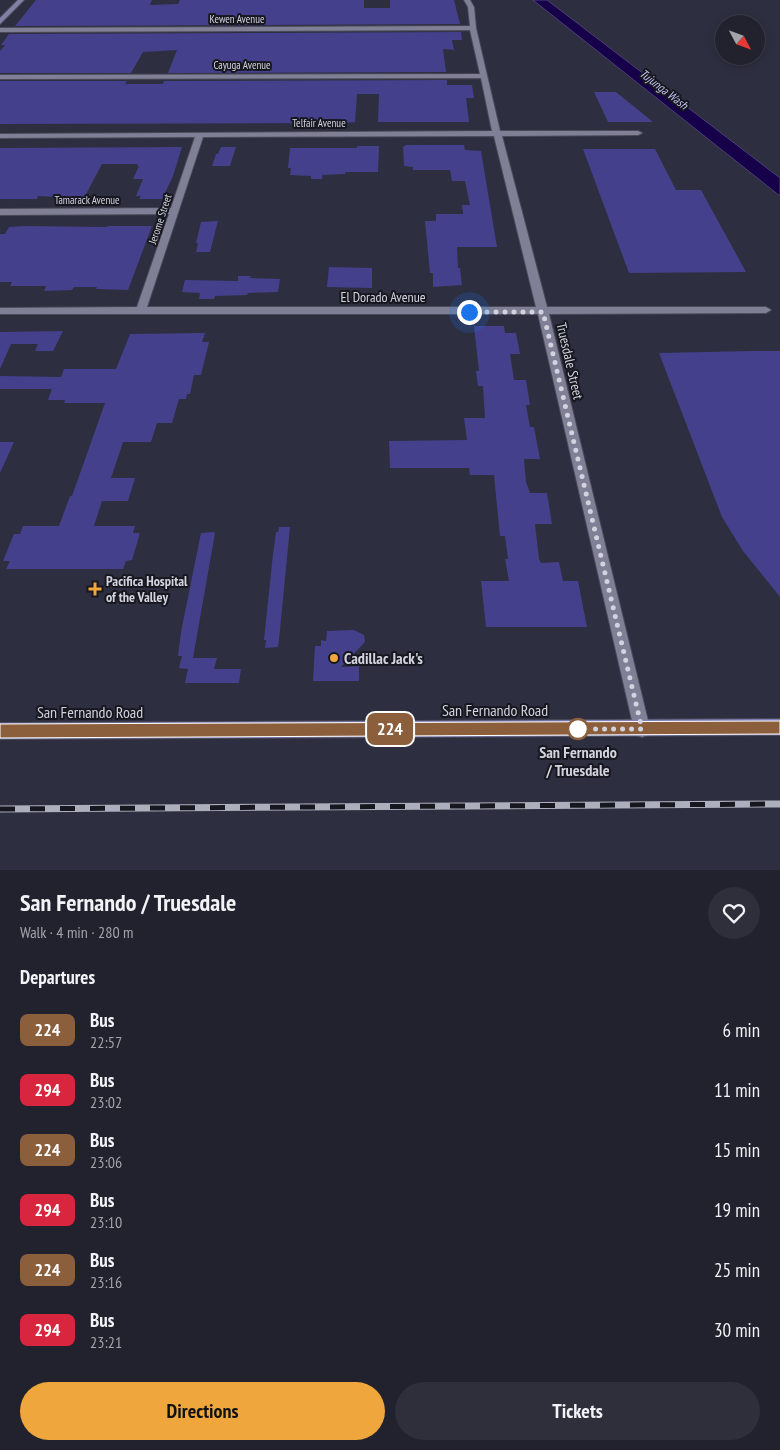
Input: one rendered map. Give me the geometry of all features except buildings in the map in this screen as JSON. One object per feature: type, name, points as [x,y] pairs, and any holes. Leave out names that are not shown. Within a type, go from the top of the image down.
[{"type":"main road","points":[[0,22],[21,0]]},
{"type":"main road","name":"San Fernando Road","points":[[0,731],[780,727]]},
{"type":"street","name":"Truesdale Street","points":[[467,0],[497,134],[543,312],[642,729]]},
{"type":"street","name":"Kewen Avenue","points":[[0,30],[473,28]]},
{"type":"street","name":"Cayuga Avenue","points":[[0,77],[484,76]]},
{"type":"street","name":"Telfair Avenue","points":[[0,136],[638,134]]},
{"type":"street","name":"Jerome Street","points":[[141,311],[200,135]]},
{"type":"street","name":"Tamarack Avenue","points":[[0,212],[174,211]]},
{"type":"street","name":"El Dorado Avenue","points":[[0,311],[543,312],[766,310]]},
{"type":"shaded area","points":[[533,0],[547,0],[780,178],[780,196]]},
{"type":"railway","points":[[0,809],[780,804]]},
{"type":"bus line","name":"224","points":[[0,731],[780,727]]},
{"type":"place","name":"Pacifica Hospital of the Valley","points":[[95,589]]},
{"type":"place","name":"Cadillac Jack's","points":[[334,658]]},
{"type":"place","name":"San Fernando / Truesdale","points":[[578,729]]},
{"type":"route","points":[[469,312],[543,312],[642,729],[578,729]]},
{"type":"water label","name":"Tujunga Wash","points":[[664,89]]}]
